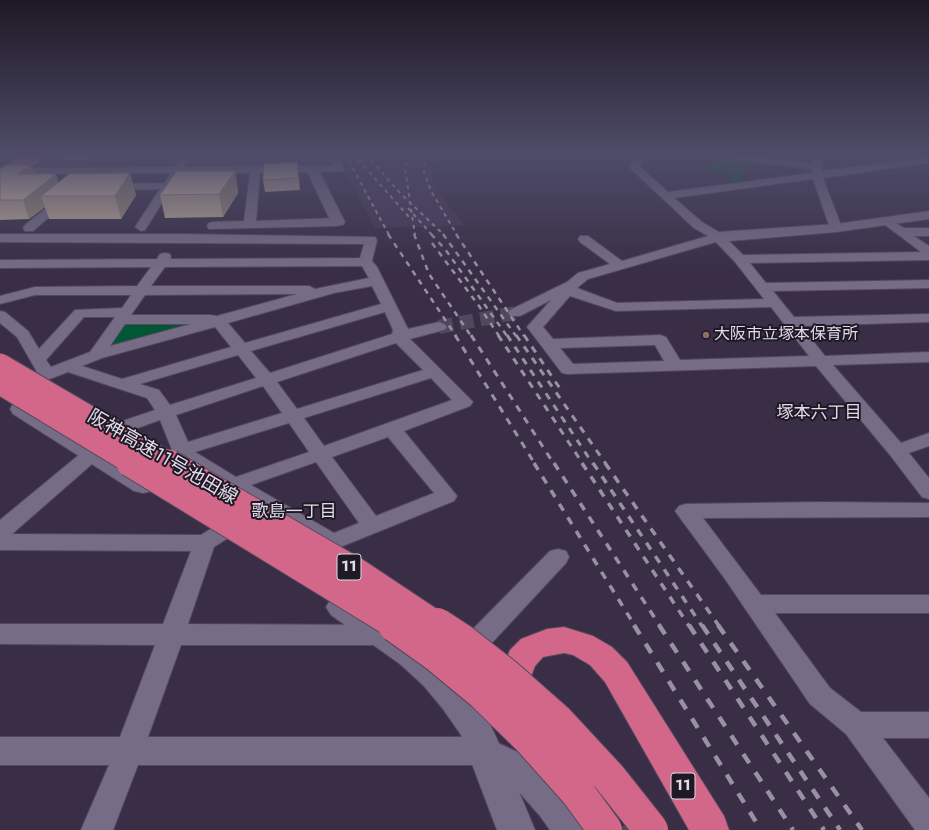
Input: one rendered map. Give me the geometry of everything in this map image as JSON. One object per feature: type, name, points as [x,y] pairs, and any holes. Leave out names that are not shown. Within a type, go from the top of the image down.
[{"type":"highway","name":"阪神高速11号池田線","points":[[0,364],[356,572],[460,640],[506,676],[557,721],[609,777],[651,830]]},
{"type":"highway","name":"阪神高速11号池田線","points":[[0,384],[337,588],[390,621],[437,655],[483,693],[529,738],[578,793],[605,830]]},
{"type":"highway","name":"11","points":[[593,785],[538,727],[522,707],[515,691],[516,674],[521,659],[532,648],[547,642],[564,640],[582,645],[601,656],[616,672],[656,742],[710,830]]},
{"type":"street","points":[[29,228],[71,193]]},
{"type":"street","points":[[141,228],[163,193]]},
{"type":"street","points":[[250,225],[253,193]]},
{"type":"street","points":[[0,238],[183,232],[250,225],[338,222],[324,193]]},
{"type":"street","points":[[662,193],[698,225],[718,237],[740,259],[820,360],[929,492]]},
{"type":"street","points":[[665,196],[678,193]]},
{"type":"street","points":[[823,193],[836,228]]},
{"type":"street","points":[[889,222],[929,215]]},
{"type":"street","points":[[929,219],[718,237],[583,276],[571,286],[535,327],[568,369],[929,357]]},
{"type":"street","points":[[889,222],[929,252]]},
{"type":"street","points":[[0,229],[141,228],[183,232],[371,240],[365,262]]},
{"type":"street","points":[[96,355],[140,290],[183,232]]},
{"type":"street","points":[[902,232],[929,232]]},
{"type":"street","points":[[584,239],[620,265]]},
{"type":"street","points":[[740,259],[929,256]]},
{"type":"street","points":[[0,264],[365,262],[370,267],[401,330],[399,337]]},
{"type":"street","points":[[0,394],[68,368],[96,355],[332,289],[376,281]]},
{"type":"street","points":[[762,287],[929,284]]},
{"type":"street","points":[[571,286],[616,307],[774,303]]},
{"type":"street","points":[[515,313],[571,286]]},
{"type":"street","points":[[0,300],[35,292],[332,289]]},
{"type":"street","points":[[122,384],[388,306]]},
{"type":"street","points":[[38,360],[80,313],[210,319],[218,321],[267,380],[372,526]]},
{"type":"street","points":[[0,316],[23,334],[47,376]]},
{"type":"street","points":[[790,322],[929,318]]},
{"type":"street","points":[[0,532],[86,449],[126,425],[399,337],[439,327]]},
{"type":"street","points":[[189,513],[235,484],[320,455],[464,402],[399,337]]},
{"type":"street","points":[[548,344],[660,340],[674,365]]},
{"type":"street","points":[[68,368],[153,394],[166,412],[182,450],[189,458],[333,542]]},
{"type":"street","points":[[182,450],[434,372]]},
{"type":"street","points":[[0,394],[189,513],[213,538],[273,566],[383,635],[435,676],[455,699],[473,725],[485,751],[516,830]]},
{"type":"street","points":[[273,566],[447,496],[392,429]]},
{"type":"street","points":[[897,452],[929,439]]},
{"type":"street","points":[[929,510],[819,509],[686,511],[820,696],[856,725],[929,823]]},
{"type":"street","points":[[0,542],[213,538]]},
{"type":"street","points":[[97,830],[129,752],[172,634],[213,538]]},
{"type":"street","points":[[435,676],[462,657],[558,557]]},
{"type":"street","points":[[754,604],[929,604]]},
{"type":"street","points":[[0,634],[383,635]]},
{"type":"street","points":[[856,725],[929,725]]},
{"type":"street","points":[[0,751],[485,751],[514,765],[551,805],[568,830]]},
{"type":"shaded area","points":[[357,193],[439,193],[465,226],[375,228]]},
{"type":"green space","points":[[132,321],[197,324],[115,347],[110,346],[126,323]]},
{"type":"building","points":[[0,193],[32,193],[23,200],[0,200]]},
{"type":"building","points":[[45,193],[117,193],[115,196],[41,196]]},
{"type":"building","points":[[162,193],[220,193],[219,194],[160,195]]},
{"type":"tunnel","points":[[439,327],[515,313]]},
{"type":"tunnel","points":[[593,785],[628,830]]},
{"type":"railway","points":[[366,193],[389,235]]},
{"type":"railway","points":[[387,193],[410,218]]},
{"type":"railway","points":[[400,193],[410,203]]},
{"type":"railway","points":[[409,193],[410,203]]},
{"type":"railway","points":[[432,193],[457,235]]},
{"type":"railway","points":[[410,203],[443,234]]},
{"type":"railway","points":[[410,203],[412,212]]},
{"type":"railway","points":[[408,208],[412,212]]},
{"type":"railway","points":[[412,212],[432,235]]},
{"type":"railway","points":[[412,212],[415,235]]},
{"type":"railway","points":[[388,234],[456,336]]},
{"type":"railway","points":[[414,234],[429,274],[471,336]]},
{"type":"railway","points":[[431,234],[445,249],[507,336]]},
{"type":"railway","points":[[443,234],[516,336]]},
{"type":"railway","points":[[456,234],[524,336]]},
{"type":"railway","points":[[432,243],[479,306],[499,336]]},
{"type":"railway","points":[[455,335],[535,464]]},
{"type":"railway","points":[[471,335],[554,464]]},
{"type":"railway","points":[[498,335],[583,464]]},
{"type":"railway","points":[[507,335],[593,464]]},
{"type":"railway","points":[[516,335],[606,464]]},
{"type":"railway","points":[[524,335],[561,390]]},
{"type":"railway","points":[[534,463],[635,626]]},
{"type":"railway","points":[[554,463],[660,626]]},
{"type":"railway","points":[[582,463],[689,626]]},
{"type":"railway","points":[[593,463],[702,626]]},
{"type":"railway","points":[[605,463],[719,626]]},
{"type":"railway","points":[[634,625],[761,830]]},
{"type":"railway","points":[[659,625],[793,830]]},
{"type":"railway","points":[[689,625],[824,830]]},
{"type":"railway","points":[[702,625],[840,830]]},
{"type":"railway","points":[[718,625],[862,830]]},
{"type":"place","name":"大阪市立塚本保育所","points":[[706,335]]},
{"type":"district","name":"塚本六丁目","points":[[819,414]]},
{"type":"district","name":"歌島一丁目","points":[[294,513]]}]
